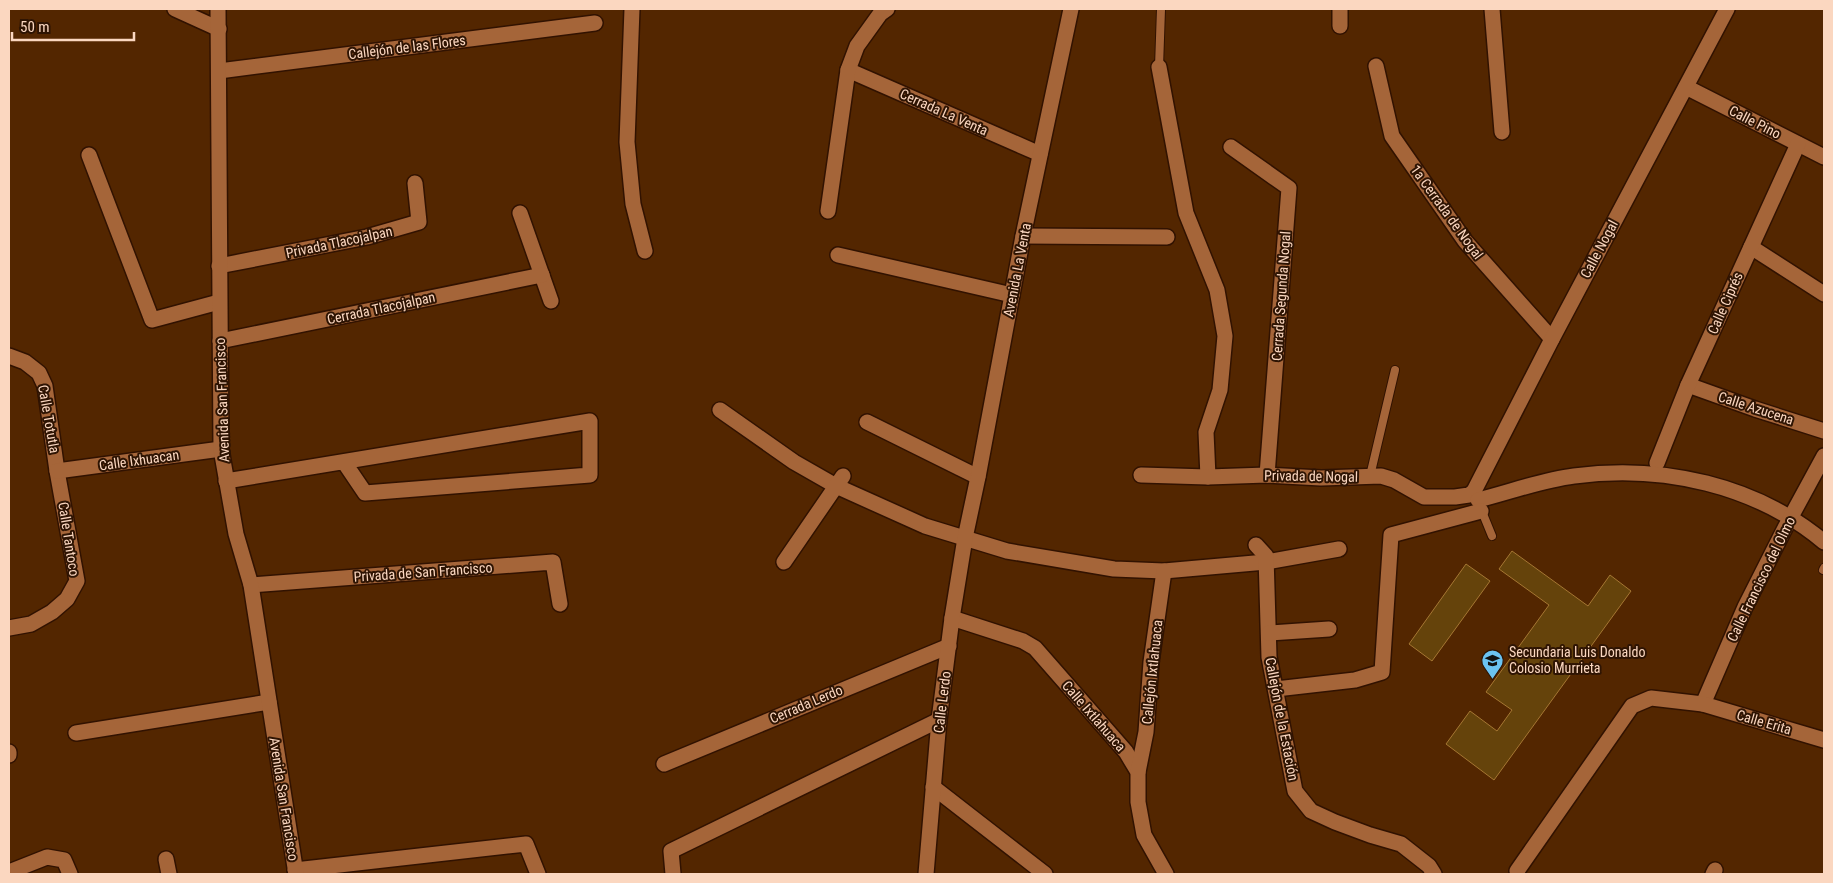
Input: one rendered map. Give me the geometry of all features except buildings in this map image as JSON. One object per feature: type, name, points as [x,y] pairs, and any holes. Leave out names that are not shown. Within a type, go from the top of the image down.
[{"type":"street","points":[[175,9],[219,30]]},
{"type":"street","name":"Avenida San Francisco","points":[[218,9],[221,449],[236,534],[251,585],[296,872]]},
{"type":"street","points":[[632,9],[626,142],[633,204],[645,251]]},
{"type":"street","points":[[828,211],[848,70],[857,46],[880,14],[887,9]]},
{"type":"street","name":"Avenida La Venta","points":[[965,535],[978,477],[1023,236],[1070,9]]},
{"type":"street","points":[[1340,9],[1340,26]]},
{"type":"street","points":[[1492,9],[1502,132]]},
{"type":"street","name":"Calle Nogal","points":[[1478,501],[1552,339],[1727,9]]},
{"type":"street","name":"Callejón de las Flores","points":[[218,70],[595,23]]},
{"type":"street","name":"1a Cerrada de Nogal","points":[[1376,66],[1392,136],[1465,241],[1552,339]]},
{"type":"street","points":[[1158,67],[1186,213],[1217,290],[1225,336],[1220,390],[1206,432],[1208,477]]},
{"type":"street","name":"Cerrada La Venta","points":[[848,70],[1040,154]]},
{"type":"street","name":"Calle Pino","points":[[1686,87],[1824,157]]},
{"type":"street","name":"Calle Ciprés","points":[[1657,463],[1688,385],[1798,144]]},
{"type":"street","name":"Cerrada Segunda Nogal","points":[[1231,147],[1290,188],[1267,475]]},
{"type":"street","points":[[89,155],[152,320],[219,302]]},
{"type":"street","name":"Privada Tlacojalpan","points":[[219,266],[367,237],[419,222],[415,184]]},
{"type":"street","points":[[520,212],[551,301]]},
{"type":"street","points":[[1023,236],[1167,237]]},
{"type":"street","points":[[1750,247],[1824,294]]},
{"type":"street","points":[[838,255],[1012,295]]},
{"type":"street","name":"Cerrada Tlacojalpan","points":[[220,341],[542,275]]},
{"type":"street","name":"Calle Totutla","points":[[9,356],[25,362],[39,373],[45,386],[57,471]]},
{"type":"street","name":"Calle Azucena","points":[[1688,385],[1756,410],[1824,431]]},
{"type":"street","points":[[720,410],[794,462],[840,481],[925,526],[965,535],[1007,551],[1114,570],[1164,571],[1266,562],[1339,548]]},
{"type":"street","points":[[226,481],[590,420],[590,475],[365,493],[344,462]]},
{"type":"street","points":[[867,422],[978,477]]},
{"type":"street","name":"Calle Ixhuacan","points":[[57,471],[221,449]]},
{"type":"street","name":"Calle Francisco del Olmo","points":[[1703,704],[1745,607],[1824,456]]},
{"type":"street","name":"Calle Tantoco","points":[[9,628],[32,624],[52,612],[67,599],[77,580],[57,471]]},
{"type":"street","points":[[1276,688],[1355,680],[1382,672],[1391,535],[1478,501],[1573,476],[1605,472],[1637,472],[1699,481],[1725,488],[1746,496],[1790,518],[1824,542]]},
{"type":"street","name":"Privada de Nogal","points":[[1141,475],[1208,477],[1267,475],[1321,478],[1388,477],[1424,497],[1468,495],[1478,501]]},
{"type":"street","points":[[784,562],[840,481]]},
{"type":"street","name":"Calle Lerdo","points":[[926,874],[939,720],[965,535]]},
{"type":"street","name":"Callejón de la Estación","points":[[1256,544],[1266,556],[1269,656],[1295,791],[1312,811],[1361,832],[1401,844],[1429,866],[1434,874]]},
{"type":"street","name":"Privada de San Francisco","points":[[251,585],[553,562],[560,604]]},
{"type":"street","name":"Callejón Ixtlahuaca","points":[[1138,772],[1146,732],[1151,662],[1164,571]]},
{"type":"street","name":"Calle Ixtlahuaca","points":[[952,618],[1022,641],[1035,648],[1126,752],[1138,772]]},
{"type":"street","points":[[1269,633],[1329,630]]},
{"type":"street","name":"Cerrada Lerdo","points":[[664,764],[949,646]]},
{"type":"street","name":"Calle Erita","points":[[1517,871],[1632,706],[1651,698],[1703,704],[1824,740]]},
{"type":"street","points":[[76,733],[269,702]]},
{"type":"street","points":[[673,874],[671,850],[939,720]]},
{"type":"street","points":[[1138,772],[1138,802],[1144,835],[1166,874]]},
{"type":"street","points":[[933,787],[1045,874]]},
{"type":"street","points":[[296,872],[526,844],[538,874]]},
{"type":"street","points":[[9,872],[48,857],[64,860],[70,874]]},
{"type":"lane","points":[[1158,67],[1161,9]]},
{"type":"lane","points":[[1370,476],[1395,370]]},
{"type":"lane","points":[[1478,501],[1492,536]]},
{"type":"place","name":"Secundaria Luis Donaldo Colosio Murrieta","points":[[1493,679]]}]
